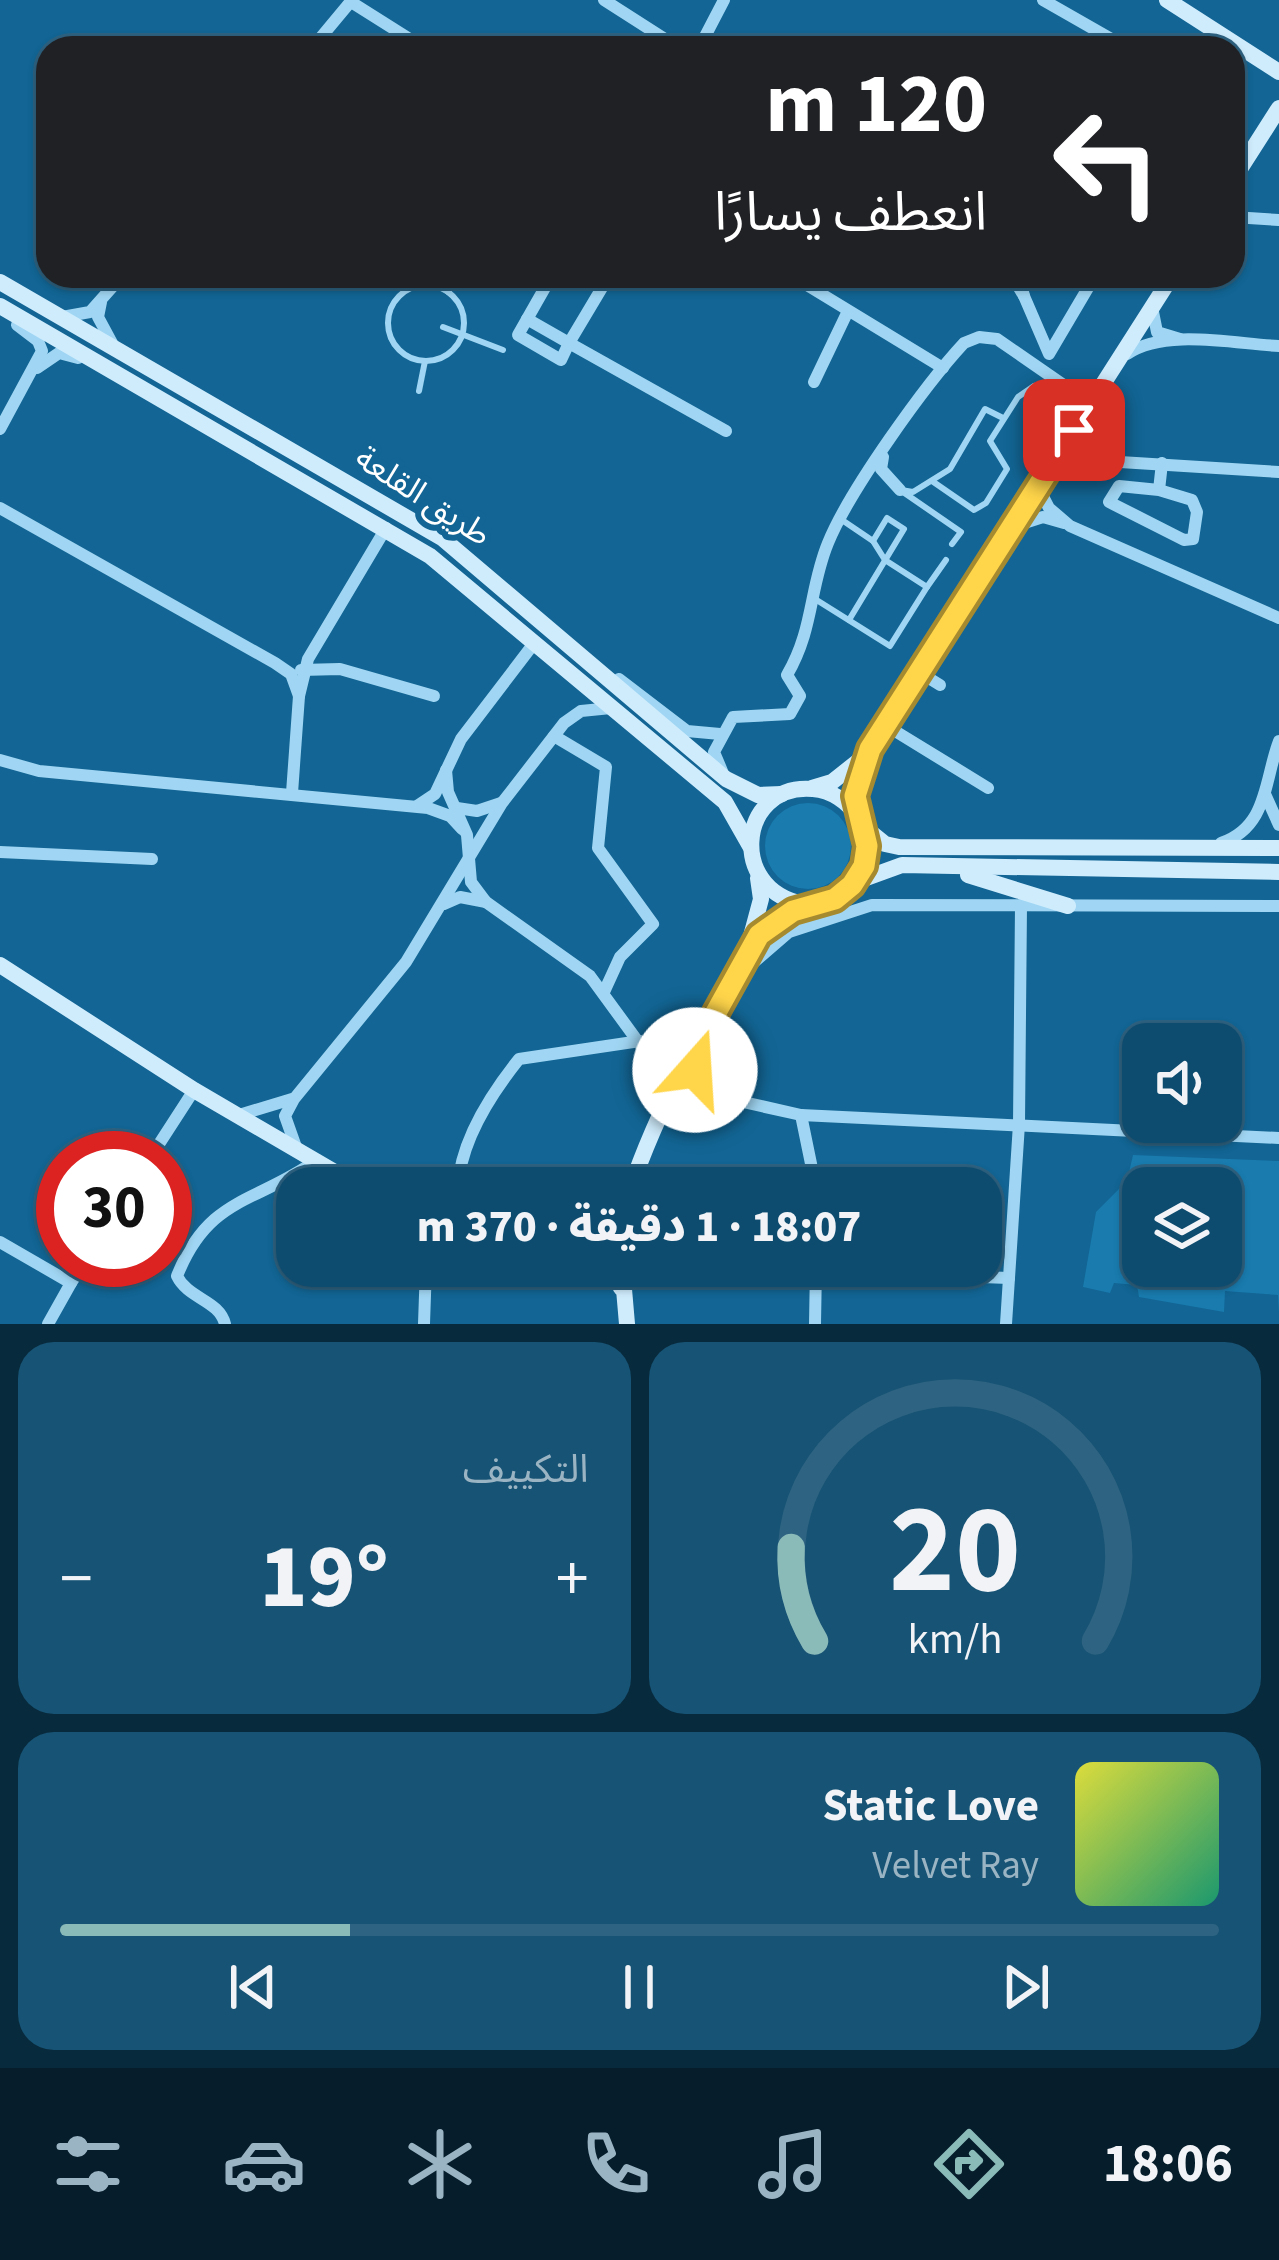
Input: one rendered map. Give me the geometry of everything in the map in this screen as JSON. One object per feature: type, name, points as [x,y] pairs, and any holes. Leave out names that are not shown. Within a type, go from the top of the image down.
[{"type":"main road","points":[[1167,0],[1223,36]]},
{"type":"main road","points":[[1245,50],[1279,72]]},
{"type":"main road","points":[[1245,161],[1279,108]]},
{"type":"main road","name":"طريق القلعة","points":[[0,282],[426,527],[542,619],[726,779],[758,796],[782,794]]},
{"type":"main road","points":[[852,885],[864,866],[859,776],[870,749],[1164,288]]},
{"type":"main road","name":"طريق القلعة","points":[[0,311],[386,528],[474,590],[725,802],[751,846]]},
{"type":"main road","points":[[640,1167],[743,959],[758,914],[758,877],[751,846],[760,814],[782,794],[832,782],[870,749]]},
{"type":"main road","points":[[809,789],[839,797],[885,844],[899,847],[1279,848]]},
{"type":"main road","points":[[743,959],[776,920],[835,899],[882,868],[1279,872]]},
{"type":"main road","points":[[944,868],[1068,906]]},
{"type":"main road","points":[[758,877],[774,894],[812,905]]},
{"type":"main road","points":[[0,964],[194,1090],[328,1167]]},
{"type":"main road","points":[[621,1287],[624,1293]]},
{"type":"main road","points":[[624,1287],[627,1324]]},
{"type":"street","points":[[604,0],[660,36]]},
{"type":"street","points":[[704,36],[724,0]]},
{"type":"street","points":[[1043,0],[1107,36]]},
{"type":"street","points":[[323,36],[352,1],[406,36]]},
{"type":"street","points":[[1093,28],[1100,36]]},
{"type":"street","points":[[1245,218],[1279,220]]},
{"type":"street","points":[[62,317],[90,312],[112,288]]},
{"type":"street","points":[[545,288],[518,335],[561,360],[601,288]]},
{"type":"street","points":[[812,288],[943,368]]},
{"type":"street","points":[[1020,288],[1058,379]]},
{"type":"street","points":[[1038,366],[1088,288]]},
{"type":"street","points":[[101,301],[98,316],[114,346]]},
{"type":"street","points":[[1154,304],[1151,322],[1157,332],[1186,342]]},
{"type":"street","points":[[814,382],[848,310]]},
{"type":"street","points":[[0,311],[38,340],[37,368]]},
{"type":"street","points":[[1036,323],[1053,327],[1070,316]]},
{"type":"street","points":[[726,779],[714,752],[720,734],[733,717],[790,714],[800,696],[787,674],[807,640],[828,542],[884,450],[964,343],[979,337],[997,340],[1091,404]]},
{"type":"street","points":[[1118,360],[1136,347],[1186,342],[1279,346]]},
{"type":"street","points":[[569,344],[726,431]]},
{"type":"street","points":[[0,429],[37,368],[59,352],[150,402],[188,413]]},
{"type":"street","points":[[1074,430],[1104,461]]},
{"type":"street","points":[[884,450],[881,469],[900,490]]},
{"type":"street","points":[[1070,526],[1049,508],[1042,478],[1104,461],[1279,472]]},
{"type":"street","points":[[1159,490],[1162,464]]},
{"type":"street","points":[[1119,486],[1159,490],[1192,500],[1198,512],[1193,539],[1184,540],[1109,502],[1119,486]]},
{"type":"street","points":[[0,508],[275,663],[291,674],[299,696]]},
{"type":"street","points":[[1011,527],[1043,517],[1070,526],[1279,618]]},
{"type":"street","points":[[292,794],[304,670],[386,528]]},
{"type":"street","points":[[542,619],[687,731],[720,734]]},
{"type":"street","points":[[319,641],[322,657],[340,669]]},
{"type":"street","points":[[422,808],[435,794],[460,739],[535,642]]},
{"type":"street","points":[[275,663],[304,670],[340,669],[434,696]]},
{"type":"street","points":[[919,672],[940,685]]},
{"type":"street","points":[[296,1148],[285,1116],[293,1099],[356,1029],[442,905],[502,803],[554,736],[580,711],[612,708]]},
{"type":"street","points":[[895,709],[895,731],[988,788]]},
{"type":"street","points":[[554,736],[606,767],[598,848],[653,924],[620,957],[604,992]]},
{"type":"street","points":[[870,749],[906,740]]},
{"type":"street","points":[[1210,847],[1251,826],[1279,741]]},
{"type":"street","points":[[0,760],[39,772],[422,808],[477,811],[502,803]]},
{"type":"street","points":[[446,770],[448,792],[467,835],[471,882],[486,902],[590,976],[643,1046],[664,1080],[669,1102],[686,1091],[800,1115],[1279,1138]]},
{"type":"street","points":[[1265,793],[1279,824]]},
{"type":"street","points":[[422,808],[450,816],[467,835]]},
{"type":"street","points":[[0,852],[152,860]]},
{"type":"street","points":[[442,905],[460,896],[486,902]]},
{"type":"street","points":[[731,982],[789,932],[872,905],[1279,906]]},
{"type":"street","points":[[1006,1324],[1019,1124],[1021,905]]},
{"type":"street","points":[[459,1167],[481,1118],[519,1058],[643,1046],[666,1064],[694,1052],[698,1078],[721,1099]]},
{"type":"street","points":[[167,1131],[194,1090]]},
{"type":"street","points":[[239,1114],[293,1099]]},
{"type":"street","points":[[800,1115],[811,1167]]},
{"type":"street","points":[[225,1324],[215,1307],[182,1286],[177,1276],[184,1258],[209,1219],[286,1182],[317,1160]]},
{"type":"street","points":[[0,1242],[36,1263]]},
{"type":"street","points":[[1002,1278],[1009,1278]]},
{"type":"street","points":[[48,1324],[69,1287]]},
{"type":"street","points":[[424,1324],[425,1287]]},
{"type":"street","points":[[814,1324],[815,1287]]},
{"type":"lane","points":[[412,288],[389,310],[392,341],[402,353],[424,361],[448,355],[464,333],[460,305],[448,292],[425,288]]},
{"type":"lane","points":[[448,292],[450,288]]},
{"type":"lane","points":[[443,327],[503,350]]},
{"type":"lane","points":[[419,391],[424,361]]},
{"type":"lane","points":[[932,481],[974,510],[986,503],[1006,469],[990,441],[1018,397],[1034,386]]},
{"type":"lane","points":[[900,490],[913,492],[950,469],[985,409],[1004,418]]},
{"type":"lane","points":[[900,490],[961,532],[952,544]]},
{"type":"lane","points":[[849,620],[904,529],[887,518],[873,541]]},
{"type":"lane","points":[[842,520],[873,541],[885,560],[927,587]]},
{"type":"lane","points":[[814,598],[890,646],[946,560]]},
{"type":"shaded area","points":[[808,803],[839,815],[851,846],[839,877],[808,889],[777,877],[765,846],[777,815]]},
{"type":"shaded area","points":[[1133,1155],[1279,1161],[1279,1314],[1278,1295],[1225,1291],[1224,1312],[1139,1297],[1137,1287],[1242,1287],[1242,1167],[1130,1167]]},
{"type":"shaded area","points":[[1122,1186],[1122,1284],[1114,1283],[1110,1293],[1083,1287],[1096,1212]]},
{"type":"route","points":[[695,1070],[694,1052],[759,935],[793,911],[835,899],[864,866],[867,846],[855,796],[870,749],[1074,430]]}]
